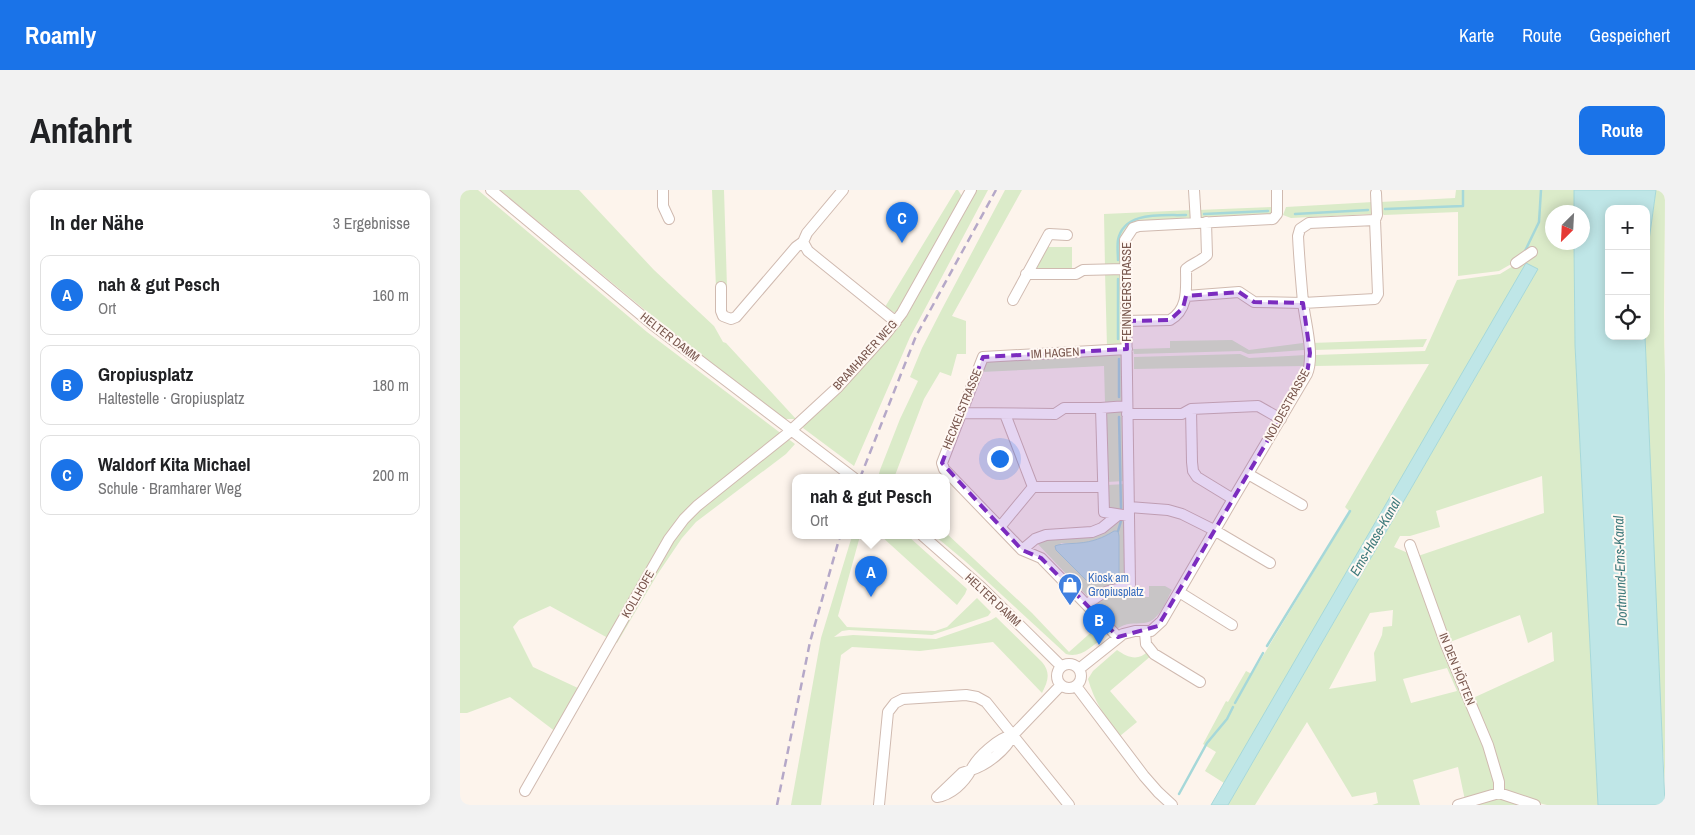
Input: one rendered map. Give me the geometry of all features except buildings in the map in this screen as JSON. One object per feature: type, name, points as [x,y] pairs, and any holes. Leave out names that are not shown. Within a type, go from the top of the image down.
[{"type":"street","name":"HELTER DAMM","points":[[491,190],[653,325],[849,474]]},
{"type":"street","points":[[663,190],[663,206],[669,219]]},
{"type":"street","points":[[721,287],[721,311],[723,316],[731,319],[736,317],[796,247],[803,242],[807,233],[843,190]]},
{"type":"street","name":"BRAMHARER WEG","points":[[791,431],[838,386],[896,322],[971,190]]},
{"type":"street","points":[[1126,321],[1170,320],[1183,308],[1186,296],[1186,269],[1191,264],[1200,262],[1207,254],[1194,190]]},
{"type":"street","name":"FEININGERSTRASSE","points":[[1087,605],[1102,592],[1128,588],[1130,585],[1125,240],[1132,228],[1139,226],[1273,219],[1277,214],[1277,190]]},
{"type":"street","points":[[1186,296],[1239,292],[1254,302],[1303,303],[1375,299],[1378,294],[1375,220],[1377,216],[1376,193]]},
{"type":"street","name":"NOLDESTRASSE","points":[[1145,632],[1151,631],[1158,626],[1308,374],[1310,366],[1298,236],[1300,229],[1309,223],[1375,220]]},
{"type":"street","points":[[1013,300],[1049,234],[1067,235]]},
{"type":"street","points":[[803,242],[808,252],[896,322]]},
{"type":"street","points":[[1516,263],[1532,252]]},
{"type":"street","points":[[1026,274],[1076,274],[1083,270],[1124,269]]},
{"type":"street","name":"IM HAGEN","points":[[983,357],[1127,349]]},
{"type":"street","name":"HECKELSTRASSE","points":[[949,474],[942,463],[983,357]]},
{"type":"street","points":[[961,413],[1055,414],[1064,408],[1101,408],[1182,414],[1191,409],[1258,406],[1281,419]]},
{"type":"street","points":[[1101,408],[1104,512],[1118,515]]},
{"type":"street","points":[[1191,409],[1193,470],[1197,477],[1233,499]]},
{"type":"street","points":[[1005,414],[1033,487]]},
{"type":"street","name":"KOLLHOFE","points":[[525,792],[669,539],[684,519],[697,506],[791,431]]},
{"type":"street","points":[[1248,474],[1302,505]]},
{"type":"street","name":"HECKELSTRASSE","points":[[950,475],[1022,550],[1041,558],[1118,637]]},
{"type":"street","points":[[1033,487],[1103,487]]},
{"type":"street","points":[[1000,527],[1033,487]]},
{"type":"street","points":[[1022,550],[1034,539],[1046,535],[1092,532],[1102,528],[1118,515],[1129,511],[1168,510],[1182,514],[1214,530],[1270,563]]},
{"type":"street","name":"HELTER DAMM","points":[[926,539],[981,587],[1061,666]]},
{"type":"street","name":"IN DEN HÖFTEN","points":[[1410,545],[1446,645],[1488,745],[1499,782],[1499,793]]},
{"type":"street","points":[[1179,592],[1232,625]]},
{"type":"street","points":[[1079,669],[1118,637],[1129,632],[1145,632],[1146,644],[1154,654],[1200,682]]},
{"type":"street","points":[[1076,665],[1079,669],[1081,679],[1076,686],[1067,688],[1061,686],[1056,676],[1061,666],[1076,665]]},
{"type":"street","points":[[971,770],[981,767],[1009,743],[1013,735],[1061,686]]},
{"type":"street","points":[[1076,686],[1144,776],[1172,805]]},
{"type":"street","points":[[879,805],[888,712],[895,703],[903,699],[966,695],[977,697],[986,702],[1069,805]]},
{"type":"street","points":[[1458,805],[1499,793],[1534,805]]},
{"type":"highlighted area","points":[[1239,292],[1254,302],[1303,303],[1310,353],[1307,374],[1158,626],[1118,637],[1041,558],[1022,550],[942,463],[983,357],[1127,349],[1126,321],[1170,320],[1183,308],[1186,296]]},
{"type":"green space","points":[[460,190],[478,190],[647,332],[795,444],[786,454],[696,522],[682,538],[657,575],[617,643],[550,606],[519,620],[513,627],[533,667],[580,689],[556,732],[510,697],[467,713],[460,713]]},
{"type":"green space","points":[[500,190],[579,190],[654,270],[714,326],[723,342],[796,419],[783,419],[657,320]]},
{"type":"green space","points":[[712,190],[724,190],[727,287],[716,288]]},
{"type":"green space","points":[[956,190],[958,190],[963,198],[897,314],[885,307]]},
{"type":"green space","points":[[975,190],[988,190],[910,337],[854,466],[803,428],[805,421],[889,339],[900,325]]},
{"type":"green space","points":[[1005,190],[1022,190],[952,316],[966,321],[966,354],[957,354],[951,376],[940,372],[924,399],[896,474],[879,474],[900,419],[918,381],[910,377],[942,309]]},
{"type":"green space","points":[[1456,190],[1574,190],[1574,205],[1545,205],[1545,250],[1574,250],[1575,345],[1598,805],[1547,805],[1530,801],[1523,805],[1466,805],[1458,767],[1413,780],[1420,805],[1372,805],[1378,803],[1376,792],[1352,797],[1307,722],[1255,805],[1228,805],[1538,269],[1224,783],[1205,771],[1216,752],[1203,744],[1226,701],[1228,702],[1246,671],[1252,674],[1350,512],[1345,507],[1429,364],[1315,366],[1316,355],[1425,351],[1457,280],[1500,274],[1518,263],[1513,263],[1499,271],[1458,276],[1458,212],[1384,215],[1381,213],[1380,202],[1455,198]],"holes":[[[1542,476],[1544,513],[1418,556],[1450,642],[1520,615],[1528,643],[1552,632],[1554,661],[1473,698],[1408,553],[1394,547],[1400,536],[1410,536],[1440,527],[1436,511]],[[1393,610],[1392,626],[1383,627],[1382,635],[1374,653],[1376,681],[1329,689],[1370,613]],[[1447,668],[1457,691],[1411,703],[1403,679]]]},
{"type":"green space","points":[[1656,190],[1665,190],[1665,782],[1659,686],[1645,340],[1650,340],[1650,233]]},
{"type":"green space","points":[[1373,202],[1372,214],[1291,218],[1283,215],[1286,207]]},
{"type":"green space","points":[[1272,207],[1272,214],[1270,215],[1201,218],[1198,210]]},
{"type":"green space","points":[[1192,210],[1192,217],[1190,219],[1133,224],[1121,265],[1105,267],[1104,214]]},
{"type":"green space","points":[[1045,247],[1072,247],[1072,272],[1034,270]]},
{"type":"green space","points":[[1105,272],[1116,272],[1121,275],[1123,344],[1107,347]]},
{"type":"green space","points":[[1427,339],[1423,347],[1314,350],[1311,343]]},
{"type":"green space","points":[[1232,340],[1249,350],[1303,343],[1304,350],[1248,354],[1241,351],[1134,354],[1133,349],[1170,348],[1170,341]]},
{"type":"green space","points":[[1124,354],[1124,401],[1105,403],[1104,366],[981,372],[985,360]]},
{"type":"green space","points":[[1240,354],[1249,358],[1306,355],[1305,366],[1134,369],[1134,357]]},
{"type":"green space","points":[[1123,410],[1125,481],[1107,482],[1106,412]]},
{"type":"green space","points":[[1126,484],[1126,513],[1109,511],[1107,485]]},
{"type":"green space","points":[[1117,519],[1125,519],[1125,581],[1087,596],[1035,541],[1082,536]],"holes":[[[1118,531],[1119,576],[1091,583],[1056,550],[1061,543],[1093,541]]]},
{"type":"green space","points":[[950,537],[1032,613],[1069,652],[1097,627],[1104,637],[1082,653],[1077,655],[1066,654],[939,539],[950,539]]},
{"type":"green space","points":[[851,539],[859,539],[838,616],[847,627],[935,631],[947,627],[977,598],[991,612],[988,616],[932,635],[849,630],[842,631],[834,637],[853,635],[936,639],[996,617],[1042,662],[1048,673],[1047,681],[1042,693],[993,642],[920,651],[852,647],[841,655],[821,805],[791,805],[821,638]]},
{"type":"green space","points":[[884,539],[911,539],[967,589],[957,605]]},
{"type":"green space","points":[[1149,586],[1165,586],[1172,590],[1158,615],[1149,622],[1127,624],[1117,629],[1096,609],[1101,597],[1120,592],[1135,591],[1135,597],[1149,597]]},
{"type":"green space","points":[[1117,650],[1132,657],[1140,656],[1148,651],[1152,655],[1110,691],[1137,722],[1120,736],[1101,709],[1088,679],[1093,671]]},
{"type":"water","name":"Dortmund-Ems-Kanal","points":[[1574,190],[1656,190],[1650,233],[1650,205],[1605,205],[1605,340],[1645,340],[1665,805],[1598,805],[1575,345],[1574,250],[1590,250],[1590,205],[1574,205]]},
{"type":"water","name":"Ems-Hase-Kanal","points":[[1526,263],[1538,269],[1228,805],[1211,805]]},
{"type":"water","points":[[1118,531],[1119,536],[1119,576],[1091,583],[1056,550],[1055,546],[1061,544],[1093,541]]},
{"type":"waterway","points":[[1385,209],[1463,206],[1463,190]]},
{"type":"waterway","points":[[1524,253],[1539,222],[1541,190]]},
{"type":"waterway","points":[[1295,214],[1368,210]]},
{"type":"waterway","points":[[1204,214],[1268,211]]},
{"type":"waterway","points":[[1118,260],[1118,240],[1122,230],[1128,224],[1136,219],[1156,215],[1186,215]]},
{"type":"waterway","points":[[1118,279],[1118,339]]},
{"type":"waterway","points":[[1119,359],[1119,397]]},
{"type":"waterway","points":[[1119,417],[1121,508]]},
{"type":"waterway","points":[[1267,646],[1350,511]]},
{"type":"waterway","points":[[1118,531],[1121,521]]},
{"type":"waterway","points":[[1235,703],[1263,653]]},
{"type":"waterway","points":[[1179,794],[1207,743],[1227,719],[1233,707]]},
{"type":"railway","points":[[862,474],[916,336],[996,190]]},
{"type":"railway","points":[[777,805],[810,642],[839,539]]},
{"type":"place","name":"Waldorf Kita Michael","points":[[902,243]]},
{"type":"place","name":"nah & gut Pesch","points":[[871,597]]},
{"type":"place","name":"Kiosk am Gropiusplatz","points":[[1070,606]]},
{"type":"place","name":"Gropiusplatz","points":[[1099,645]]}]
